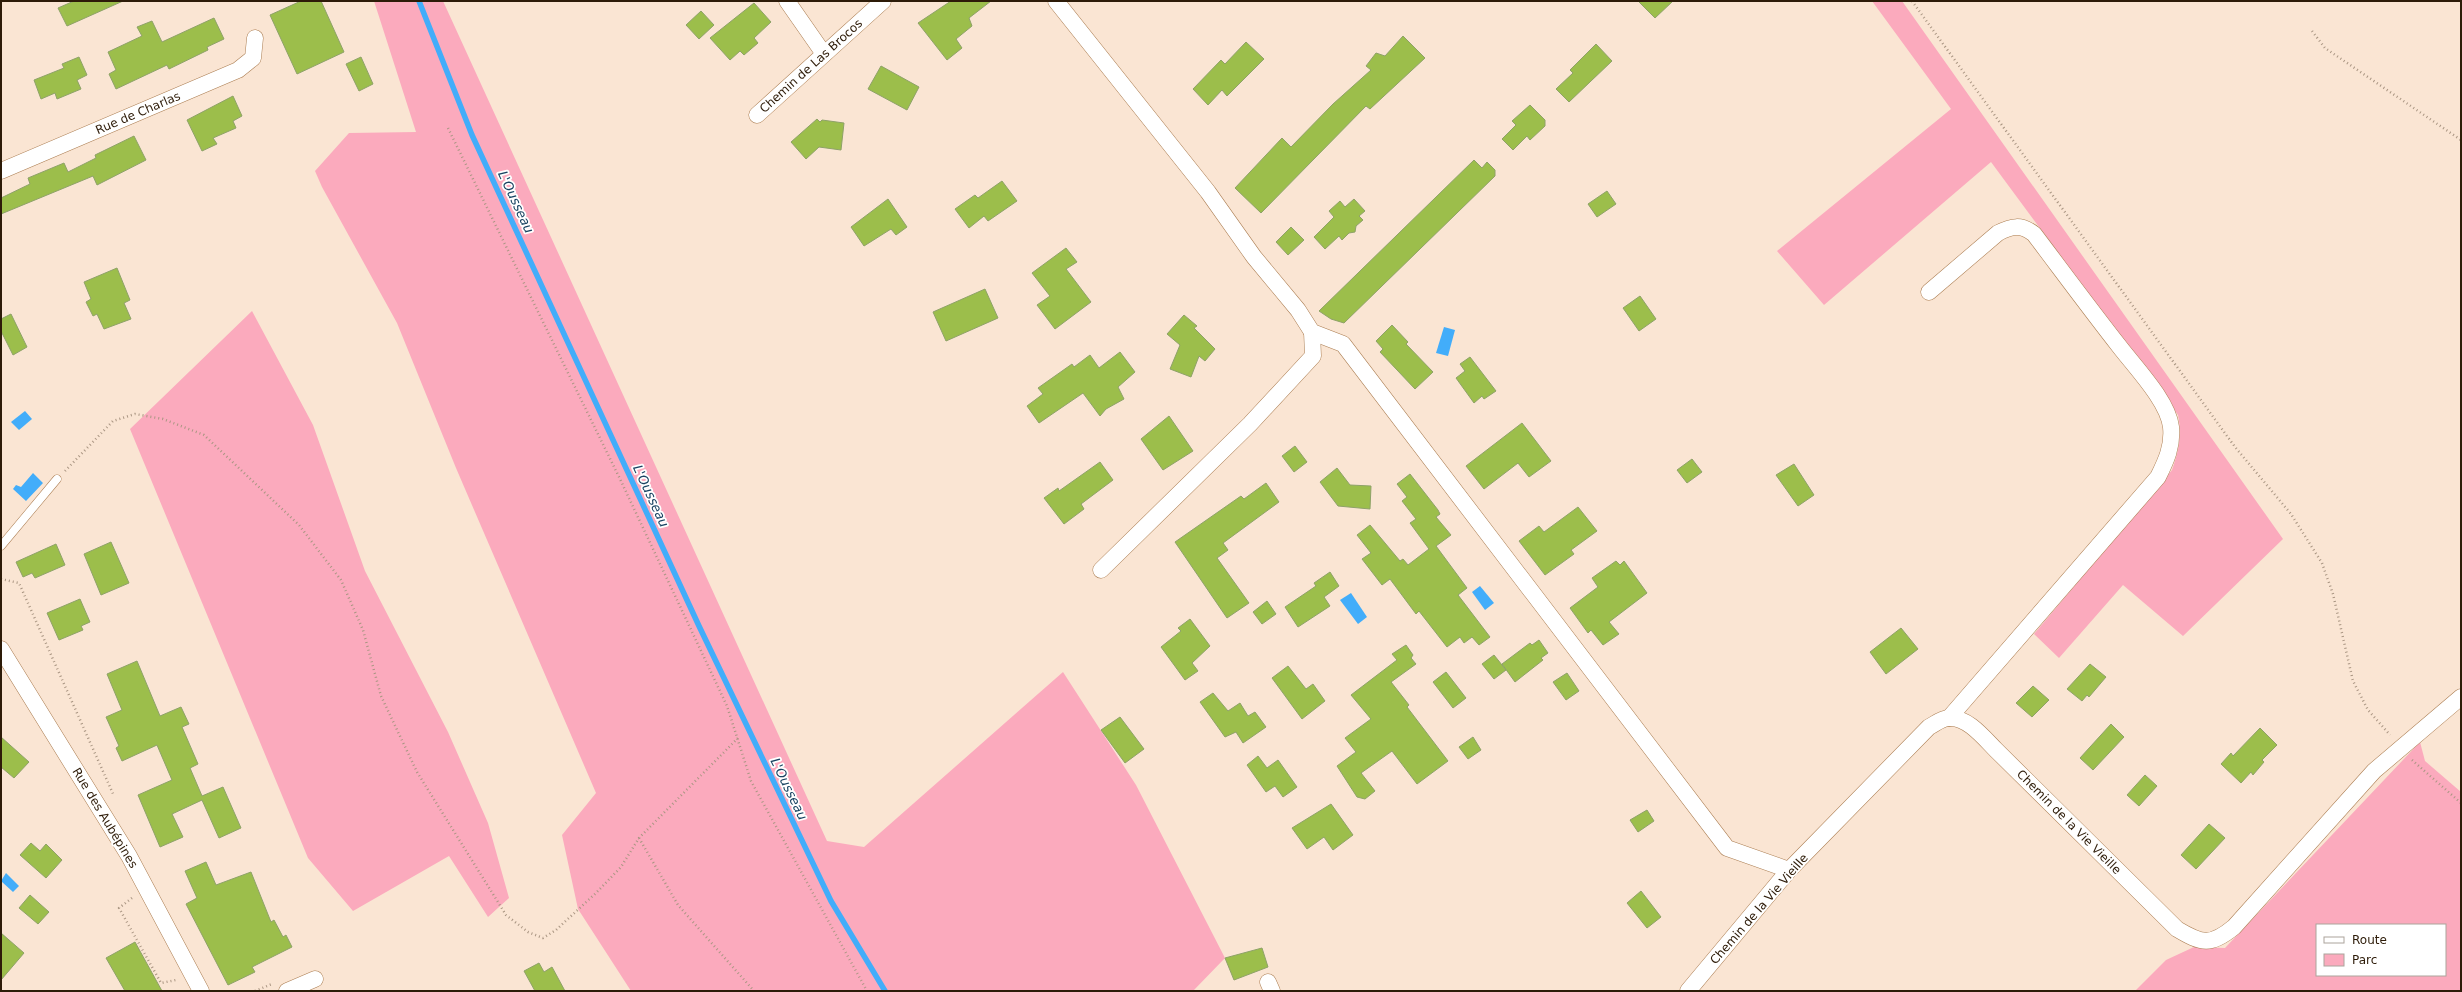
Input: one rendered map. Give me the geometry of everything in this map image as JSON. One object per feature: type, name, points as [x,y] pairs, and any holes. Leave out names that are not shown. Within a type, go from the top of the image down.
[{"type":"street","points":[[787,1],[824,54]]},
{"type":"street","name":"Chemin de Las Brocos","points":[[757,115],[883,1]]},
{"type":"street","points":[[1056,1],[1208,192],[1254,257],[1298,310],[1312,332],[1313,356],[1250,424],[1101,570]]},
{"type":"street","name":"Rue de Charlas","points":[[1,171],[238,70],[253,58],[255,38]]},
{"type":"street","points":[[1929,292],[1998,233],[2010,227],[2027,228],[2034,234],[2165,410],[2171,426],[2172,442],[2167,459],[2158,476],[1949,718]]},
{"type":"street","points":[[1312,332],[1343,344],[1727,848],[1789,870]]},
{"type":"street","name":"Rue des Aubépines","points":[[1,649],[129,856],[201,991]]},
{"type":"street","name":"Chemin de la Vie Vieille","points":[[1688,991],[1789,870],[1929,727],[1949,718],[1967,724],[1996,750],[2177,929],[2192,939],[2206,942],[2220,938],[2234,926],[2374,771],[2400,747],[2461,697]]},
{"type":"street","points":[[287,991],[315,979]]},
{"type":"lane","points":[[1,546],[57,479]]},
{"type":"path","points":[[1912,1],[2236,448],[2291,514],[2322,563],[2333,594],[2342,639],[2358,694],[2368,710],[2415,763],[2461,803]]},
{"type":"path","points":[[2312,30],[2325,48],[2461,140]]},
{"type":"path","points":[[448,128],[630,500],[727,706],[751,782],[867,991]]},
{"type":"path","points":[[57,479],[113,421],[135,414],[163,419],[204,435],[299,525],[341,580],[362,630],[381,696],[417,772],[506,915],[528,932],[543,938],[556,930],[621,866],[639,838],[738,738]]},
{"type":"path","points":[[639,838],[678,905],[754,991]]},
{"type":"green space","points":[[374,1],[443,1],[827,841],[864,847],[1063,672],[1136,785],[1225,958],[1193,991],[631,991],[578,909],[562,835],[596,793],[456,468],[397,323],[322,187],[315,171],[349,133],[416,132]]},
{"type":"green space","points":[[1872,1],[1902,1],[2283,539],[2183,636],[2123,585],[2059,658],[2034,634],[2172,470],[2179,442],[2180,429],[2178,415],[1991,162],[1824,305],[1777,251],[1951,109]]},
{"type":"green space","points":[[252,311],[313,425],[365,571],[448,732],[488,823],[509,898],[488,917],[449,856],[353,911],[308,858],[130,429]]},
{"type":"green space","points":[[2420,742],[2425,761],[2461,792],[2461,991],[2135,991],[2166,960],[2194,947],[2225,948]]},
{"type":"water","points":[[1444,327],[1455,330],[1448,356],[1436,353]]},
{"type":"water","points":[[25,411],[32,419],[19,430],[11,422]]},
{"type":"water","points":[[33,473],[43,483],[26,501],[13,489],[16,485],[21,487]]},
{"type":"water","points":[[1480,586],[1494,603],[1485,610],[1472,592]]},
{"type":"water","points":[[1351,593],[1367,617],[1358,624],[1340,600]]},
{"type":"water","points":[[6,873],[19,886],[13,892],[1,881]]},
{"type":"building","points":[[74,1],[123,1],[67,26],[58,8]]},
{"type":"building","points":[[301,1],[321,1],[344,52],[297,74],[270,15]]},
{"type":"building","points":[[951,1],[991,1],[969,18],[972,26],[956,39],[962,48],[947,60],[918,23]]},
{"type":"building","points":[[1638,1],[1673,1],[1655,18]]},
{"type":"building","points":[[754,3],[771,22],[754,38],[758,43],[744,55],[740,51],[730,60],[710,38]]},
{"type":"building","points":[[701,11],[714,25],[699,39],[686,25]]},
{"type":"building","points":[[214,18],[224,39],[207,47],[208,50],[169,69],[167,65],[116,89],[109,74],[116,70],[108,52],[142,36],[137,27],[152,21],[162,42]]},
{"type":"building","points":[[1403,36],[1425,58],[1370,109],[1366,106],[1261,213],[1235,188],[1282,138],[1291,147],[1333,104],[1371,70],[1366,66],[1376,53],[1385,56]]},
{"type":"building","points":[[1246,42],[1264,59],[1227,96],[1222,90],[1208,105],[1193,89],[1221,60],[1225,64]]},
{"type":"building","points":[[1596,44],[1612,61],[1569,102],[1556,89],[1573,73],[1570,70]]},
{"type":"building","points":[[79,57],[87,75],[77,80],[81,89],[57,99],[55,93],[41,99],[34,80],[64,68],[62,64]]},
{"type":"building","points":[[361,57],[373,84],[359,91],[346,64]]},
{"type":"building","points":[[881,66],[919,87],[907,110],[868,89]]},
{"type":"building","points":[[233,96],[242,116],[233,121],[236,128],[213,138],[217,144],[202,151],[187,120]]},
{"type":"building","points":[[1530,105],[1545,120],[1545,126],[1530,140],[1527,136],[1513,150],[1502,139],[1516,125],[1512,121]]},
{"type":"building","points":[[817,119],[820,122],[822,120],[844,123],[841,150],[819,147],[806,159],[791,142]]},
{"type":"building","points":[[134,136],[146,160],[97,185],[93,176],[1,214],[1,198],[30,184],[28,178],[64,163],[68,172],[96,158],[95,155]]},
{"type":"building","points":[[1474,160],[1482,168],[1487,162],[1495,170],[1495,176],[1344,323],[1331,319],[1319,311]]},
{"type":"building","points":[[1002,181],[1017,201],[988,221],[984,216],[969,228],[955,209],[975,195],[978,198]]},
{"type":"building","points":[[1607,191],[1616,204],[1597,217],[1588,204]]},
{"type":"building","points":[[888,199],[907,227],[896,235],[891,229],[864,246],[851,227]]},
{"type":"building","points":[[1354,199],[1365,211],[1359,216],[1363,220],[1356,226],[1355,232],[1349,233],[1342,240],[1339,236],[1325,249],[1314,237],[1334,217],[1329,211],[1340,201],[1345,207]]},
{"type":"building","points":[[1291,227],[1304,240],[1288,255],[1276,242]]},
{"type":"building","points":[[1066,248],[1077,262],[1066,269],[1091,302],[1055,329],[1037,305],[1050,296],[1032,273]]},
{"type":"building","points":[[117,268],[130,300],[124,303],[131,319],[104,329],[97,314],[93,316],[86,302],[91,299],[84,282]]},
{"type":"building","points":[[985,289],[998,318],[946,341],[933,312]]},
{"type":"building","points":[[1640,296],[1656,319],[1639,331],[1623,308]]},
{"type":"building","points":[[11,314],[27,347],[13,355],[1,331],[1,319]]},
{"type":"building","points":[[1184,315],[1197,326],[1194,328],[1215,349],[1205,361],[1199,356],[1191,377],[1170,369],[1180,345],[1167,334]]},
{"type":"building","points":[[1392,325],[1408,342],[1406,344],[1433,372],[1415,389],[1380,352],[1383,349],[1376,341]]},
{"type":"building","points":[[1120,352],[1135,372],[1118,387],[1124,399],[1106,409],[1100,416],[1083,393],[1039,423],[1027,406],[1043,394],[1038,388],[1072,364],[1074,367],[1090,355],[1099,368]]},
{"type":"building","points":[[1470,357],[1496,391],[1484,399],[1482,396],[1474,403],[1456,378],[1465,371],[1460,364]]},
{"type":"building","points":[[1169,416],[1193,451],[1163,470],[1141,439]]},
{"type":"building","points":[[1522,423],[1551,461],[1529,477],[1518,463],[1484,489],[1466,466]]},
{"type":"building","points":[[1295,446],[1307,462],[1294,472],[1282,456]]},
{"type":"building","points":[[1692,459],[1702,472],[1687,483],[1677,470]]},
{"type":"building","points":[[1100,462],[1113,480],[1081,504],[1084,509],[1064,524],[1044,498],[1058,488],[1059,491]]},
{"type":"building","points":[[1794,464],[1814,495],[1798,506],[1776,475]]},
{"type":"building","points":[[1337,468],[1350,485],[1371,486],[1370,509],[1338,506],[1320,482]]},
{"type":"building","points":[[1410,474],[1438,510],[1440,514],[1436,517],[1451,535],[1436,546],[1467,588],[1458,595],[1490,637],[1479,645],[1472,637],[1464,643],[1460,637],[1447,647],[1419,611],[1416,614],[1390,579],[1382,585],[1362,559],[1371,553],[1357,535],[1370,525],[1400,561],[1403,559],[1408,565],[1429,549],[1410,523],[1416,519],[1402,501],[1407,497],[1397,484]]},
{"type":"building","points":[[1266,483],[1279,502],[1223,543],[1228,550],[1217,558],[1249,603],[1227,618],[1175,542],[1241,496],[1244,499]]},
{"type":"building","points":[[1578,507],[1597,531],[1571,550],[1574,554],[1545,575],[1519,541],[1539,526],[1544,532]]},
{"type":"building","points":[[111,542],[129,583],[101,595],[84,554]]},
{"type":"building","points":[[56,544],[65,565],[35,578],[32,573],[23,577],[16,562]]},
{"type":"building","points":[[1616,561],[1620,565],[1624,561],[1647,593],[1609,622],[1619,634],[1603,645],[1591,630],[1588,633],[1570,608],[1598,587],[1592,578]]},
{"type":"building","points":[[1330,572],[1339,586],[1324,597],[1330,606],[1298,627],[1285,607],[1316,586],[1314,583]]},
{"type":"building","points":[[80,599],[90,622],[81,626],[83,630],[59,640],[47,613]]},
{"type":"building","points":[[1267,601],[1276,614],[1262,624],[1253,612]]},
{"type":"building","points":[[1190,619],[1210,646],[1192,663],[1198,671],[1185,680],[1161,647],[1181,631],[1178,628]]},
{"type":"building","points":[[1901,628],[1918,649],[1886,674],[1870,652]]},
{"type":"building","points":[[1539,640],[1548,653],[1541,658],[1543,660],[1515,682],[1502,664],[1530,643],[1532,645]]},
{"type":"building","points":[[1406,645],[1413,655],[1411,658],[1416,664],[1391,682],[1409,705],[1407,707],[1448,761],[1417,784],[1392,751],[1361,773],[1375,791],[1365,799],[1357,797],[1337,766],[1356,752],[1345,738],[1371,719],[1351,695],[1397,660],[1392,654]]},
{"type":"building","points":[[1494,655],[1506,670],[1494,679],[1482,664]]},
{"type":"building","points":[[137,661],[160,716],[181,707],[189,724],[182,727],[198,764],[190,768],[202,796],[223,787],[241,828],[219,838],[202,800],[172,814],[183,837],[160,847],[138,795],[172,780],[157,745],[122,761],[116,748],[119,746],[106,717],[122,710],[107,674]]},
{"type":"building","points":[[2090,664],[2106,677],[2089,697],[2087,695],[2082,701],[2067,689]]},
{"type":"building","points":[[1288,666],[1306,689],[1313,684],[1325,701],[1302,719],[1272,678]]},
{"type":"building","points":[[1446,672],[1466,698],[1453,708],[1433,682]]},
{"type":"building","points":[[1567,673],[1579,691],[1566,700],[1553,682]]},
{"type":"building","points":[[2033,686],[2049,700],[2032,717],[2016,703]]},
{"type":"building","points":[[1213,693],[1228,711],[1240,703],[1248,716],[1255,712],[1266,727],[1243,743],[1236,732],[1225,737],[1200,702]]},
{"type":"building","points":[[1120,717],[1144,749],[1125,763],[1101,730]]},
{"type":"building","points":[[2111,724],[2124,737],[2093,770],[2080,758]]},
{"type":"building","points":[[2260,728],[2277,745],[2262,760],[2264,762],[2253,775],[2251,772],[2241,783],[2221,764],[2231,753],[2233,756]]},
{"type":"building","points":[[1,737],[29,762],[14,778],[1,767]]},
{"type":"building","points":[[1473,737],[1481,750],[1468,759],[1459,747]]},
{"type":"building","points":[[1258,756],[1267,768],[1278,760],[1297,787],[1283,797],[1275,786],[1266,792],[1247,765]]},
{"type":"building","points":[[2145,775],[2157,786],[2139,806],[2127,795]]},
{"type":"building","points":[[1331,804],[1353,835],[1333,850],[1324,837],[1307,849],[1292,828]]},
{"type":"building","points":[[1647,810],[1654,821],[1638,832],[1630,820]]},
{"type":"building","points":[[2209,824],[2225,838],[2196,869],[2181,855]]},
{"type":"building","points":[[31,843],[40,851],[46,844],[62,860],[46,878],[20,855]]},
{"type":"building","points":[[206,862],[216,885],[251,872],[271,922],[274,920],[283,937],[286,935],[292,947],[252,967],[255,972],[228,985],[186,904],[197,898],[185,871]]},
{"type":"building","points":[[1641,891],[1661,917],[1647,928],[1627,903]]},
{"type":"building","points":[[30,895],[49,912],[38,924],[19,908]]},
{"type":"building","points":[[1,933],[24,953],[1,980]]},
{"type":"building","points":[[135,942],[162,991],[125,991],[106,958]]},
{"type":"building","points":[[1262,948],[1268,967],[1234,980],[1225,958]]},
{"type":"building","points":[[539,963],[544,972],[552,967],[565,991],[535,991],[524,971]]},
{"type":"waterway","name":"L'Ousseau","points":[[419,1],[472,135],[699,626],[831,901],[885,991]]}]
